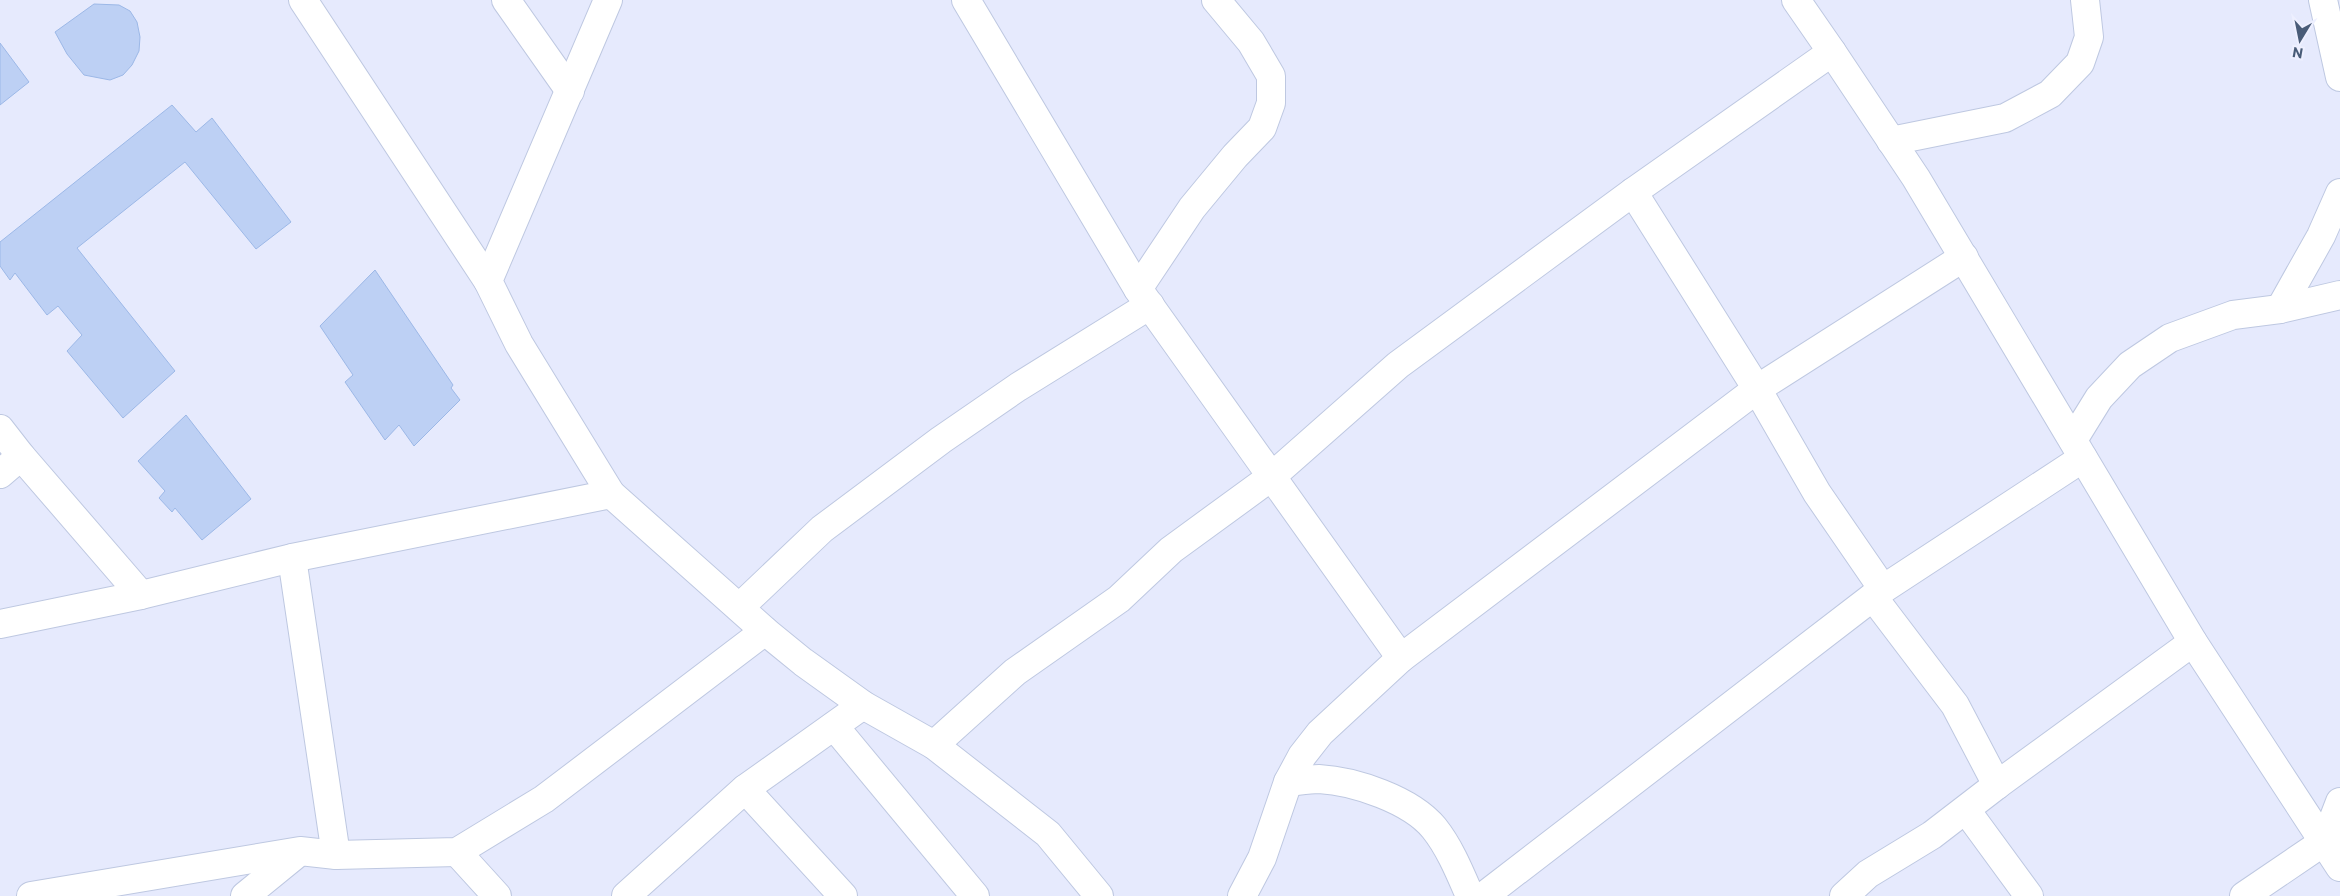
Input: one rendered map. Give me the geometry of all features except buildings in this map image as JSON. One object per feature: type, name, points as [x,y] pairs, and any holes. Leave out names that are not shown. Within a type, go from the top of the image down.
[{"type":"street","points":[[303,0],[488,281],[519,344],[611,494],[765,632],[863,705],[934,745],[1048,834],[1099,896]]},
{"type":"street","points":[[506,0],[570,90]]},
{"type":"street","points":[[488,281],[608,0]]},
{"type":"street","points":[[966,0],[1144,297],[1271,478],[1402,658]]},
{"type":"street","points":[[740,608],[822,529],[941,440],[1144,297],[1192,208],[1235,156],[1262,128],[1270,103],[1271,76],[1251,42],[1216,0]]},
{"type":"street","points":[[1796,0],[1916,178],[2193,642],[2325,841],[2340,867]]},
{"type":"street","points":[[1891,141],[2005,118],[2050,94],[2080,63],[2089,37],[2085,0]]},
{"type":"street","points":[[2322,0],[2340,77]]},
{"type":"street","points":[[934,745],[1015,672],[1119,599],[1171,550],[1271,478],[1398,365],[1633,192],[1832,52]]},
{"type":"street","points":[[1633,192],[1758,389],[1878,593],[1955,705],[1997,785]]},
{"type":"street","points":[[2280,309],[2321,236],[2340,193]]},
{"type":"street","points":[[1242,896],[1262,858],[1288,782],[1302,756],[1320,733],[1402,658],[1758,389],[1964,258]]},
{"type":"street","points":[[1484,896],[1878,593],[2078,449],[2099,398],[2130,365],[2170,338],[2232,315],[2280,309],[2339,297]]},
{"type":"street","points":[[0,429],[21,456],[141,594]]},
{"type":"street","points":[[0,474],[21,456]]},
{"type":"street","points":[[0,624],[141,594],[292,558],[611,494]]},
{"type":"street","points":[[292,558],[336,855]]},
{"type":"street","points":[[31,896],[300,851],[336,855],[457,852],[544,799],[765,632]]},
{"type":"street","points":[[1844,896],[1868,874],[1932,835],[1997,785],[2193,642]]},
{"type":"street","points":[[626,896],[745,789],[863,705]]},
{"type":"street","points":[[834,726],[975,896]]},
{"type":"street","points":[[1288,782],[1319,779],[1363,787],[1408,806],[1434,827],[1452,856],[1470,896]]},
{"type":"street","points":[[745,789],[843,896]]},
{"type":"street","points":[[2244,896],[2325,841],[2340,802]]},
{"type":"street","points":[[1966,810],[2029,896]]},
{"type":"street","points":[[245,896],[300,851]]},
{"type":"street","points":[[457,852],[497,896]]}]
